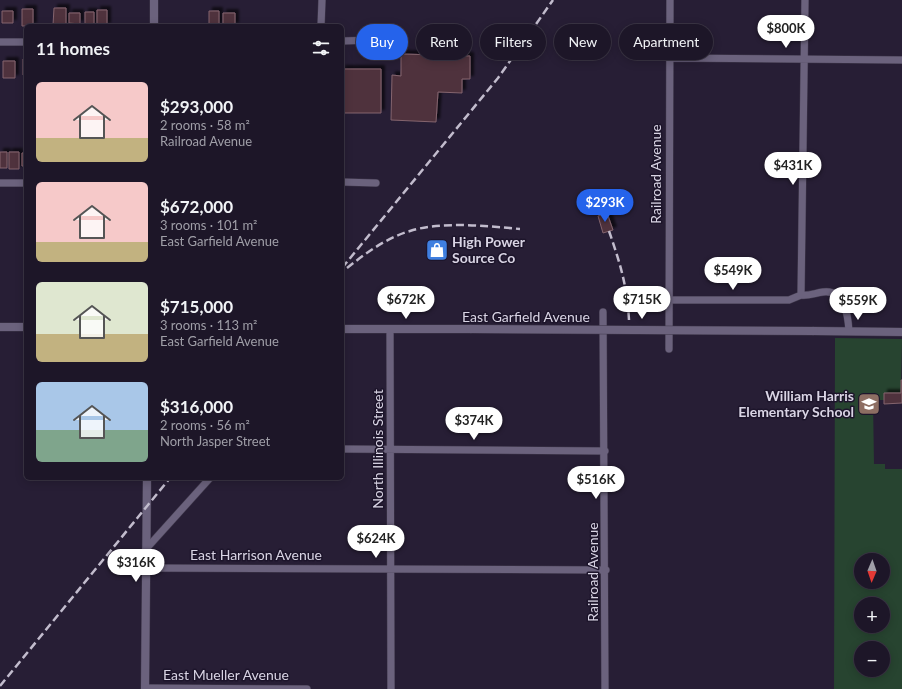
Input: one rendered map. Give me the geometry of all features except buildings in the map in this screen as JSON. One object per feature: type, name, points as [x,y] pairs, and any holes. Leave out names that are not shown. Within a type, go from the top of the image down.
[{"type":"street","points":[[154,0],[154,24]]},
{"type":"street","points":[[321,24],[322,0]]},
{"type":"street","name":"Railroad Avenue","points":[[670,0],[670,24]]},
{"type":"street","points":[[801,295],[805,0]]},
{"type":"street","points":[[344,41],[356,41]]},
{"type":"street","points":[[0,42],[24,42]]},
{"type":"street","points":[[713,58],[902,60]]},
{"type":"street","name":"Railroad Avenue","points":[[669,349],[670,60]]},
{"type":"street","points":[[344,182],[376,183]]},
{"type":"street","points":[[0,183],[24,183]]},
{"type":"street","points":[[668,300],[789,300],[801,295],[810,296],[822,292],[831,292],[838,297],[844,305],[848,315],[849,331]]},
{"type":"street","name":"Railroad Avenue","points":[[603,312],[606,570],[605,689]]},
{"type":"street","points":[[0,326],[24,327]]},
{"type":"street","name":"East Garfield Avenue","points":[[344,329],[902,332]]},
{"type":"street","name":"North Illinois Street","points":[[390,330],[391,689]]},
{"type":"street","points":[[344,449],[605,451]]},
{"type":"street","points":[[145,688],[147,480]]},
{"type":"street","points":[[146,549],[208,480]]},
{"type":"street","name":"East Harrison Avenue","points":[[146,568],[606,570]]},
{"type":"street","name":"East Mueller Avenue","points":[[145,688],[307,689]]},
{"type":"green space","points":[[835,338],[902,339],[901,393],[884,393],[884,400],[873,400],[874,464],[885,464],[885,469],[902,469],[902,689],[834,689]]},
{"type":"railway","points":[[344,266],[498,78],[553,0]]},
{"type":"railway","points":[[347,268],[385,242],[401,234],[422,228],[465,225],[520,229]]},
{"type":"railway","points":[[609,231],[627,296],[629,320]]},
{"type":"railway","points":[[0,686],[168,480]]},
{"type":"place","name":"High Power Source Co","points":[[437,250]]},
{"type":"place","name":"William Harris Elementary School","points":[[869,404]]}]
